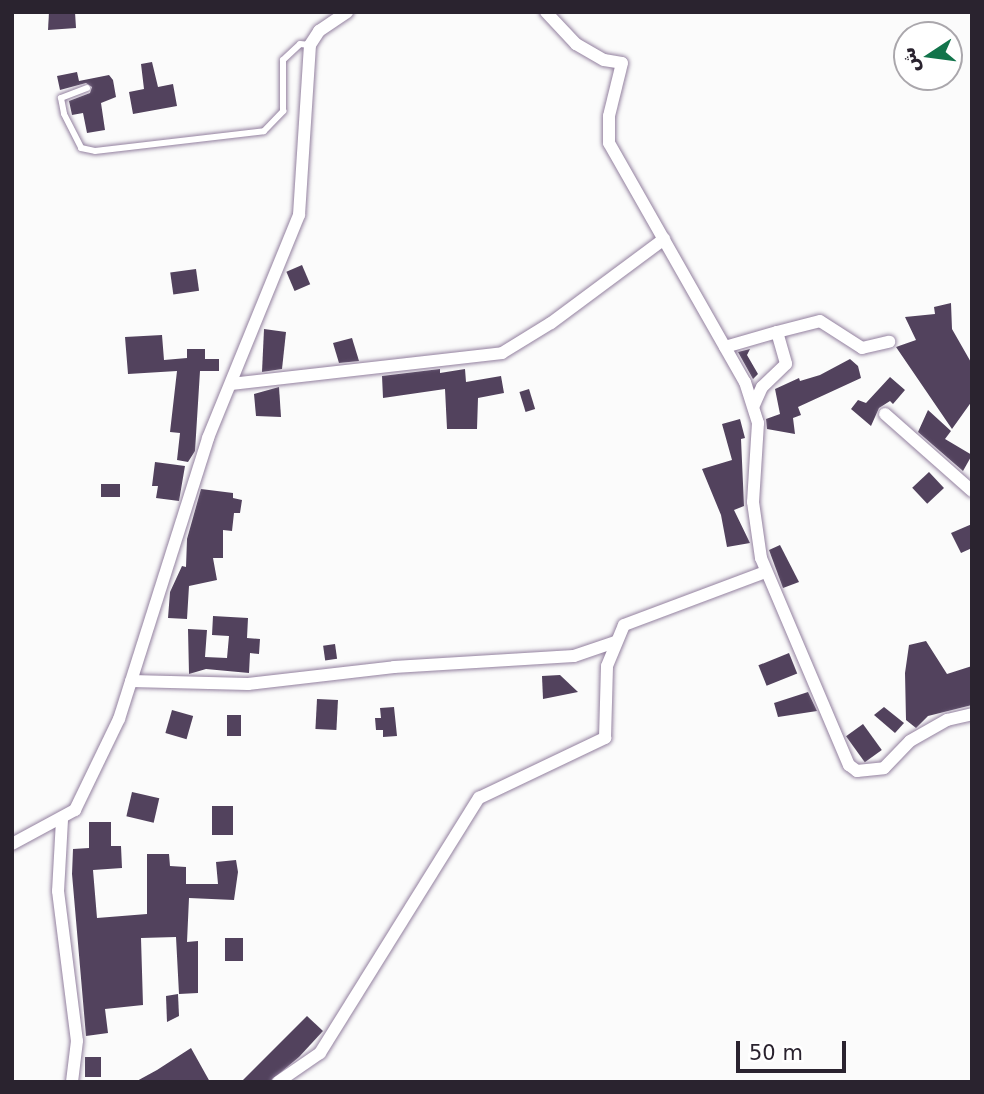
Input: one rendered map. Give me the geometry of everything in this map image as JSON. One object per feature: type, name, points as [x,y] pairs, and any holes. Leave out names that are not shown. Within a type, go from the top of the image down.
[{"type":"street","points":[[12,844],[62,820],[82,800],[131,681],[208,438],[299,215],[310,45],[319,32],[347,12]]},
{"type":"street","points":[[546,12],[576,44],[604,60],[622,63],[609,116],[609,143],[725,347],[754,405],[758,423],[753,502],[765,572],[849,765],[857,771],[884,768],[910,741],[947,720],[972,714]]},
{"type":"street","points":[[231,384],[502,353],[551,323],[664,239]]},
{"type":"street","points":[[725,347],[820,321],[862,348],[889,342]]},
{"type":"street","points":[[754,405],[762,387],[786,364],[777,332]]},
{"type":"street","points":[[885,414],[972,490]]},
{"type":"street","points":[[972,479],[972,490]]},
{"type":"street","points":[[278,1082],[320,1053],[479,797],[605,738],[607,666],[624,625],[765,572]]},
{"type":"street","points":[[131,681],[262,683],[394,667],[574,656],[615,642]]},
{"type":"street","points":[[62,820],[58,891],[77,1041],[72,1082]]},
{"type":"lane","points":[[87,88],[61,98],[64,114],[81,148],[95,152],[264,131],[283,111],[283,60],[300,44],[310,45]]},
{"type":"building","points":[[49,12],[75,12],[76,28],[48,30]]},
{"type":"building","points":[[152,62],[158,87],[173,84],[177,106],[133,114],[129,92],[144,89],[141,64]]},
{"type":"building","points":[[77,72],[79,81],[109,75],[113,80],[116,97],[101,103],[105,130],[87,133],[83,113],[72,115],[69,101],[90,93],[92,87],[86,83],[60,90],[57,76]]},
{"type":"building","points":[[302,265],[310,284],[295,291],[286,272]]},
{"type":"building","points":[[196,269],[199,291],[173,294],[170,273]]},
{"type":"building","points":[[951,303],[952,329],[972,364],[972,401],[952,429],[896,347],[916,340],[905,317],[935,314],[934,307]]},
{"type":"building","points":[[264,329],[286,332],[282,369],[262,372]]},
{"type":"building","points":[[162,335],[164,360],[187,358],[187,349],[205,349],[205,359],[219,359],[219,371],[200,371],[195,451],[188,462],[177,460],[180,433],[170,432],[177,371],[128,374],[125,337]]},
{"type":"building","points":[[352,338],[359,361],[339,363],[333,343]]},
{"type":"building","points":[[750,349],[747,355],[758,374],[753,379],[738,352]]},
{"type":"building","points":[[850,359],[858,366],[861,378],[798,407],[801,415],[793,418],[795,434],[767,429],[766,419],[780,414],[775,389],[799,378],[800,381],[820,375]]},
{"type":"building","points":[[440,369],[440,373],[465,369],[466,382],[501,376],[504,393],[478,398],[477,429],[447,429],[445,389],[383,398],[382,376]]},
{"type":"building","points":[[890,377],[905,390],[893,404],[890,401],[879,408],[871,426],[851,409],[858,400],[866,403]]},
{"type":"building","points":[[279,387],[281,417],[256,416],[254,394]]},
{"type":"building","points":[[529,389],[535,409],[526,412],[519,392]]},
{"type":"building","points":[[928,410],[951,431],[945,439],[972,455],[963,471],[918,432]]},
{"type":"building","points":[[740,419],[745,438],[741,439],[744,506],[734,510],[750,543],[727,547],[721,515],[702,469],[732,460],[722,424]]},
{"type":"building","points":[[155,462],[185,466],[179,501],[156,498],[158,486],[152,486]]},
{"type":"building","points":[[929,472],[944,488],[927,504],[912,488]]},
{"type":"building","points":[[101,484],[120,484],[120,497],[101,497]]},
{"type":"building","points":[[201,489],[233,493],[233,498],[242,500],[240,513],[234,513],[232,531],[223,530],[223,558],[213,558],[217,580],[189,586],[187,619],[168,618],[170,592],[182,566],[186,567],[187,539]]},
{"type":"building","points":[[972,524],[972,548],[961,553],[951,533]]},
{"type":"building","points":[[780,545],[799,582],[783,588],[769,550]]},
{"type":"building","points":[[213,616],[248,618],[247,638],[260,639],[259,654],[250,653],[249,673],[206,669],[189,674],[188,629],[207,630],[205,657],[227,658],[229,636],[212,635]]},
{"type":"building","points":[[926,641],[947,674],[972,666],[972,705],[928,716],[916,728],[906,720],[905,673],[909,645]]},
{"type":"building","points":[[335,644],[337,659],[325,661],[323,646]]},
{"type":"building","points":[[789,653],[797,673],[767,686],[758,665]]},
{"type":"building","points":[[560,675],[578,692],[543,699],[542,676]]},
{"type":"building","points":[[808,692],[817,711],[778,717],[774,703]]},
{"type":"building","points":[[317,699],[338,700],[336,730],[315,729]]},
{"type":"building","points":[[394,707],[397,736],[383,737],[383,730],[376,730],[375,718],[381,718],[380,708]]},
{"type":"building","points":[[884,707],[904,723],[895,733],[874,715]]},
{"type":"building","points":[[172,710],[193,716],[187,739],[165,733]]},
{"type":"building","points":[[227,715],[241,715],[241,736],[227,736]]},
{"type":"building","points":[[863,724],[882,750],[865,762],[846,736]]},
{"type":"building","points":[[132,792],[159,798],[154,823],[126,816]]},
{"type":"building","points":[[212,806],[233,806],[233,835],[212,835]]},
{"type":"building","points":[[89,822],[111,822],[111,846],[121,846],[122,868],[93,870],[97,918],[147,914],[147,854],[169,854],[170,866],[186,867],[186,884],[218,884],[216,862],[236,860],[238,872],[234,900],[189,898],[187,942],[198,941],[198,993],[179,994],[176,937],[141,938],[143,1005],[105,1009],[108,1033],[86,1036],[72,874],[73,849],[89,848]]},
{"type":"building","points":[[225,938],[243,938],[243,961],[225,961]]},
{"type":"building","points":[[178,994],[179,1016],[167,1022],[166,996]]},
{"type":"building","points":[[307,1016],[323,1031],[299,1057],[269,1082],[241,1082]]},
{"type":"building","points":[[191,1048],[210,1082],[135,1082],[157,1070]]},
{"type":"building","points":[[85,1057],[101,1057],[101,1077],[85,1077]]}]
